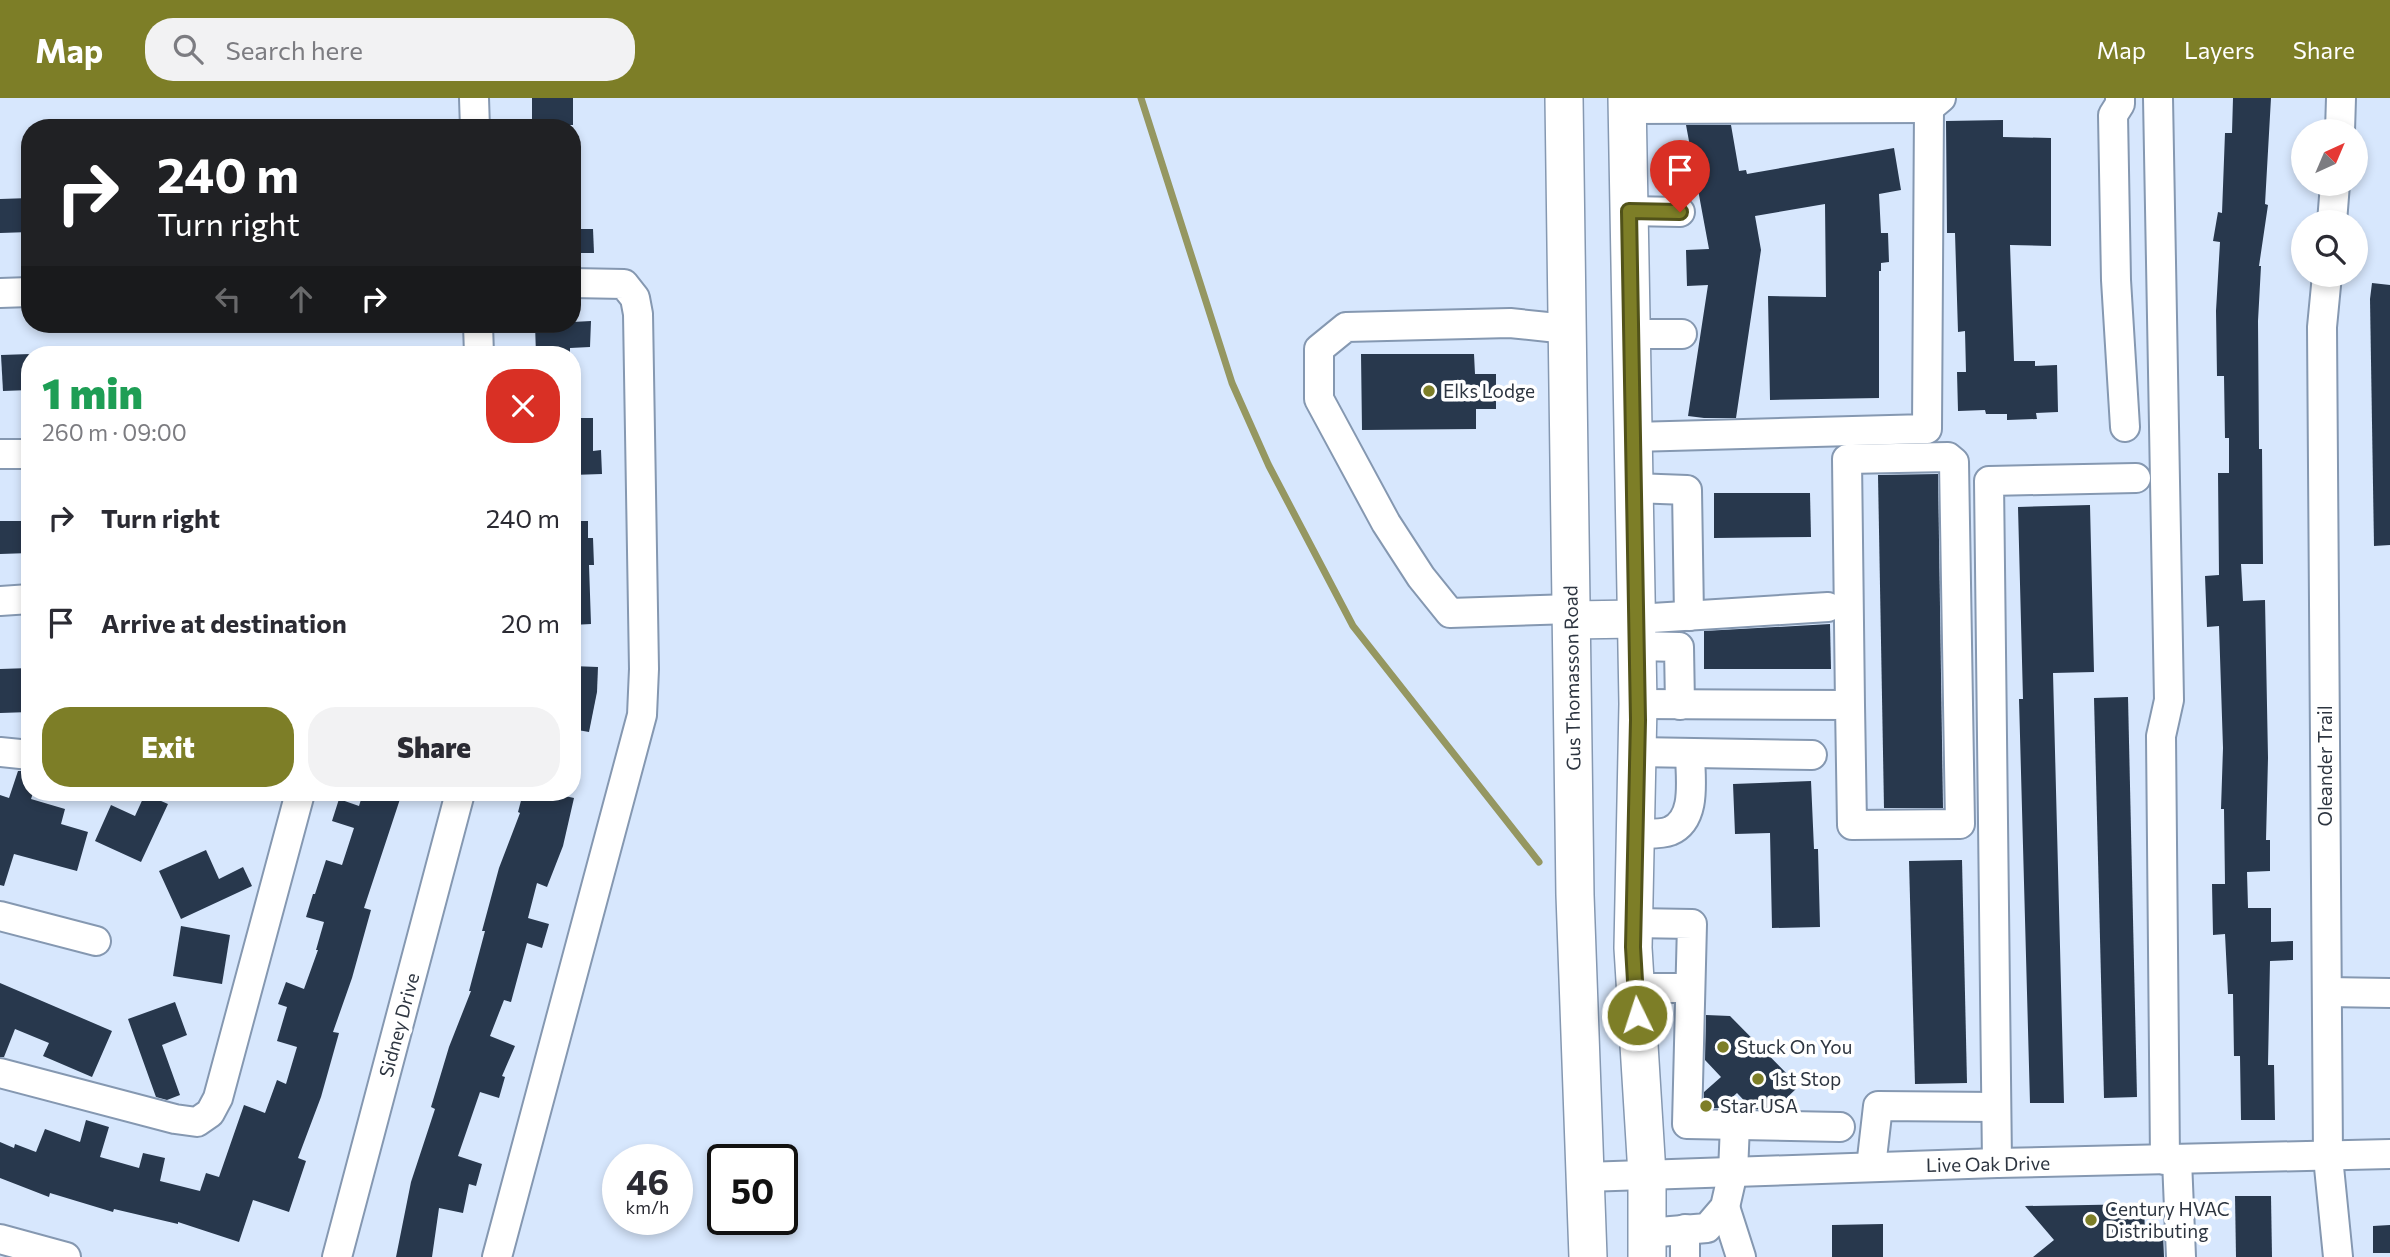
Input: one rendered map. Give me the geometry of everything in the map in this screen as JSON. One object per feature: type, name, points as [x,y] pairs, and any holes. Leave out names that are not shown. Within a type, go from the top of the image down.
[{"type":"main road","name":"Gus Thomasson Road","points":[[1564,98],[1575,895],[1588,1257]]},
{"type":"main road","points":[[1627,104],[1637,705],[1634,923],[1647,1174],[1647,1245]]},
{"type":"main road","points":[[1572,615],[1636,633]]},
{"type":"street","points":[[474,98],[475,119]]},
{"type":"street","points":[[2120,98],[2120,104],[2113,115],[2116,280],[2125,427]]},
{"type":"street","points":[[2158,98],[2169,700],[2161,736],[2171,1160],[2181,1257]]},
{"type":"street","points":[[2340,119],[2341,98]]},
{"type":"street","points":[[1627,104],[1935,103],[1927,429],[1633,437]]},
{"type":"street","points":[[1629,211],[1680,212]]},
{"type":"street","points":[[498,1257],[642,715],[644,669],[638,313],[635,298],[624,284],[581,283]]},
{"type":"street","name":"Oleander Trail","points":[[2326,287],[2322,341],[2328,1157],[2338,1257]]},
{"type":"street","points":[[0,293],[21,292]]},
{"type":"street","points":[[1567,328],[1510,323],[1346,327],[1319,349],[1319,399],[1386,523],[1421,577],[1450,613],[1572,615]]},
{"type":"street","points":[[1631,334],[1682,334]]},
{"type":"street","points":[[0,454],[21,454]]},
{"type":"street","points":[[1948,457],[1954,462],[1960,824],[1852,825],[1850,705],[1847,459],[1948,457]]},
{"type":"street","points":[[1997,1163],[1989,481],[2136,478]]},
{"type":"street","points":[[1634,488],[1687,489],[1689,616]]},
{"type":"street","points":[[0,601],[21,600]]},
{"type":"street","points":[[1636,633],[1689,616],[1828,607]]},
{"type":"street","points":[[1636,633],[1679,647],[1680,705]]},
{"type":"street","points":[[1637,705],[1850,705]]},
{"type":"street","points":[[0,752],[21,754]]},
{"type":"street","points":[[1637,752],[1812,755]]},
{"type":"street","points":[[1636,834],[1668,832],[1679,825],[1690,800],[1690,753]]},
{"type":"street","points":[[0,1073],[175,1119],[197,1122],[210,1114],[218,1098],[236,1040],[298,801]]},
{"type":"street","name":"Sidney Drive","points":[[337,1257],[458,801]]},
{"type":"street","points":[[0,916],[96,941]]},
{"type":"street","points":[[1634,923],[1692,924],[1687,1124],[1830,1127],[1816,1169]]},
{"type":"street","points":[[1636,988],[1690,988]]},
{"type":"street","points":[[2327,992],[2390,993]]},
{"type":"street","points":[[1641,1070],[1688,1071]]},
{"type":"street","points":[[1871,1167],[1878,1106],[1996,1107]]},
{"type":"street","points":[[1647,1245],[1685,1243],[1707,1228],[1725,1208],[1733,1172],[1735,1125]]},
{"type":"street","name":"Live Oak Drive","points":[[1585,1177],[1997,1163],[2390,1154]]},
{"type":"street","points":[[1725,1208],[1741,1257]]},
{"type":"street","points":[[0,1239],[66,1257]]},
{"type":"building","points":[[532,98],[573,98],[573,119],[532,119]]},
{"type":"building","points":[[2233,98],[2271,98],[2265,204],[2268,205],[2259,266],[2258,321],[2263,564],[2241,564],[2243,601],[2265,600],[2268,758],[2266,840],[2270,840],[2270,871],[2247,872],[2248,908],[2271,908],[2271,942],[2293,941],[2293,960],[2270,961],[2268,1065],[2274,1065],[2275,1120],[2241,1120],[2240,1056],[2234,1056],[2233,994],[2228,994],[2225,934],[2213,935],[2212,884],[2225,884],[2224,809],[2221,809],[2223,748],[2219,626],[2207,627],[2205,576],[2219,575],[2218,473],[2229,473],[2229,438],[2225,438],[2224,376],[2217,376],[2216,311],[2220,242],[2213,241],[2218,212],[2222,213],[2225,133],[2232,133]]},
{"type":"building","points":[[2003,120],[2003,137],[2051,138],[2051,246],[2010,245],[2014,361],[2035,361],[2035,366],[2057,365],[2058,412],[2036,413],[2037,419],[2007,420],[2007,414],[1986,414],[1985,410],[1958,411],[1957,372],[1966,372],[1965,331],[1958,332],[1955,233],[1947,233],[1946,121]]},
{"type":"building","points":[[1686,125],[1731,125],[1739,171],[1746,170],[1747,174],[1894,148],[1901,190],[1879,194],[1881,233],[1888,233],[1889,262],[1881,263],[1879,271],[1879,398],[1770,400],[1768,296],[1826,297],[1825,204],[1755,216],[1761,250],[1736,418],[1688,416],[1708,285],[1687,286],[1686,250],[1709,249]]},
{"type":"building","points":[[21,198],[21,232],[0,233],[0,199]]},
{"type":"building","points":[[581,229],[593,229],[594,253],[581,253]]},
{"type":"building","points":[[2372,283],[2390,285],[2390,545],[2374,546],[2370,299]]},
{"type":"building","points":[[591,321],[590,347],[536,346],[535,333],[581,333],[581,322]]},
{"type":"building","points":[[21,354],[21,390],[3,391],[1,355]]},
{"type":"building","name":"Elks Lodge","points":[[1361,354],[1474,354],[1475,374],[1496,374],[1496,409],[1476,409],[1476,429],[1362,430]]},
{"type":"building","points":[[581,418],[593,418],[593,451],[601,450],[602,474],[581,475]]},
{"type":"building","points":[[1938,474],[1943,808],[1884,808],[1878,475]]},
{"type":"building","points":[[1714,493],[1810,493],[1811,537],[1714,538]]},
{"type":"building","points":[[2090,505],[2094,672],[2053,673],[2064,1103],[2030,1103],[2019,699],[2023,699],[2018,507]]},
{"type":"building","points":[[0,521],[21,521],[21,553],[0,554]]},
{"type":"building","points":[[581,521],[588,521],[588,538],[593,538],[594,565],[589,565],[591,624],[581,625]]},
{"type":"building","points":[[1830,624],[1831,669],[1704,669],[1704,631]]},
{"type":"building","points":[[581,666],[598,667],[597,692],[589,732],[581,731]]},
{"type":"building","points":[[21,668],[21,712],[0,713],[0,669]]},
{"type":"building","points":[[2128,697],[2137,1097],[2104,1098],[2094,698]]},
{"type":"building","points":[[18,771],[21,771],[21,801],[38,801],[65,809],[61,824],[88,832],[77,871],[14,854],[4,886],[0,885],[0,795],[9,798]]},
{"type":"building","points":[[1811,781],[1814,849],[1818,849],[1820,927],[1772,928],[1770,833],[1735,834],[1733,784]]},
{"type":"building","points":[[142,801],[161,801],[168,804],[141,862],[95,841],[111,805],[135,816]]},
{"type":"building","points":[[338,801],[359,806],[361,801],[399,801],[364,908],[371,910],[333,1032],[339,1033],[321,1097],[298,1158],[306,1161],[289,1212],[253,1200],[239,1242],[178,1222],[114,1209],[113,1212],[50,1193],[49,1197],[0,1178],[0,1142],[36,1152],[45,1129],[80,1142],[86,1120],[109,1127],[100,1157],[139,1168],[143,1153],[165,1158],[160,1181],[200,1191],[206,1173],[219,1177],[244,1105],[265,1113],[277,1080],[286,1084],[297,1047],[277,1041],[287,1007],[278,1004],[286,982],[304,989],[318,950],[324,922],[306,917],[326,860],[342,865],[354,828],[332,821]]},
{"type":"building","points":[[521,801],[573,801],[563,846],[547,887],[537,883],[528,918],[549,924],[542,948],[527,943],[511,1002],[504,1000],[490,1036],[515,1046],[502,1076],[505,1077],[499,1098],[480,1092],[458,1156],[482,1164],[476,1186],[469,1184],[463,1213],[439,1208],[432,1257],[396,1257],[411,1182],[435,1109],[431,1107],[449,1047],[471,991],[485,931],[482,931],[499,868],[520,813]]},
{"type":"building","points":[[206,850],[219,879],[243,867],[252,886],[181,919],[159,871]]},
{"type":"building","points":[[1962,860],[1967,1083],[1915,1084],[1909,861]]},
{"type":"building","points":[[181,926],[230,935],[222,984],[173,976]]},
{"type":"building","points":[[0,983],[112,1031],[92,1077],[43,1056],[49,1043],[15,1029],[4,1057],[0,1057]]},
{"type":"building","points":[[175,1002],[187,1035],[162,1045],[180,1095],[167,1100],[156,1097],[128,1019]]},
{"type":"building","points":[[1706,1015],[1730,1016],[1799,1086],[1775,1109],[1752,1109],[1737,1093],[1720,1108],[1704,1108],[1704,1092],[1721,1077],[1705,1060]]},
{"type":"building","points":[[2235,1196],[2271,1196],[2272,1257],[2236,1257]]},
{"type":"building","name":"Century HVAC Distributing","points":[[2144,1204],[2145,1234],[2163,1234],[2164,1257],[2033,1257],[2054,1240],[2025,1206]]},
{"type":"building","points":[[1883,1224],[1883,1257],[1832,1257],[1832,1225]]},
{"type":"building","points":[[2390,1225],[2390,1253],[2373,1253],[2373,1226]]},
{"type":"waterway","points":[[1141,98],[1232,383],[1269,466],[1353,626],[1539,862]]},
{"type":"place","name":"Elks Lodge","points":[[1429,391]]},
{"type":"place","name":"Stuck On You","points":[[1723,1047]]},
{"type":"place","name":"1st Stop","points":[[1758,1079]]},
{"type":"place","name":"Star USA","points":[[1706,1106]]},
{"type":"place","name":"Century HVAC Distributing","points":[[2091,1220]]},
{"type":"route","points":[[1637,1015],[1633,947],[1638,720],[1629,211],[1680,212]]}]
